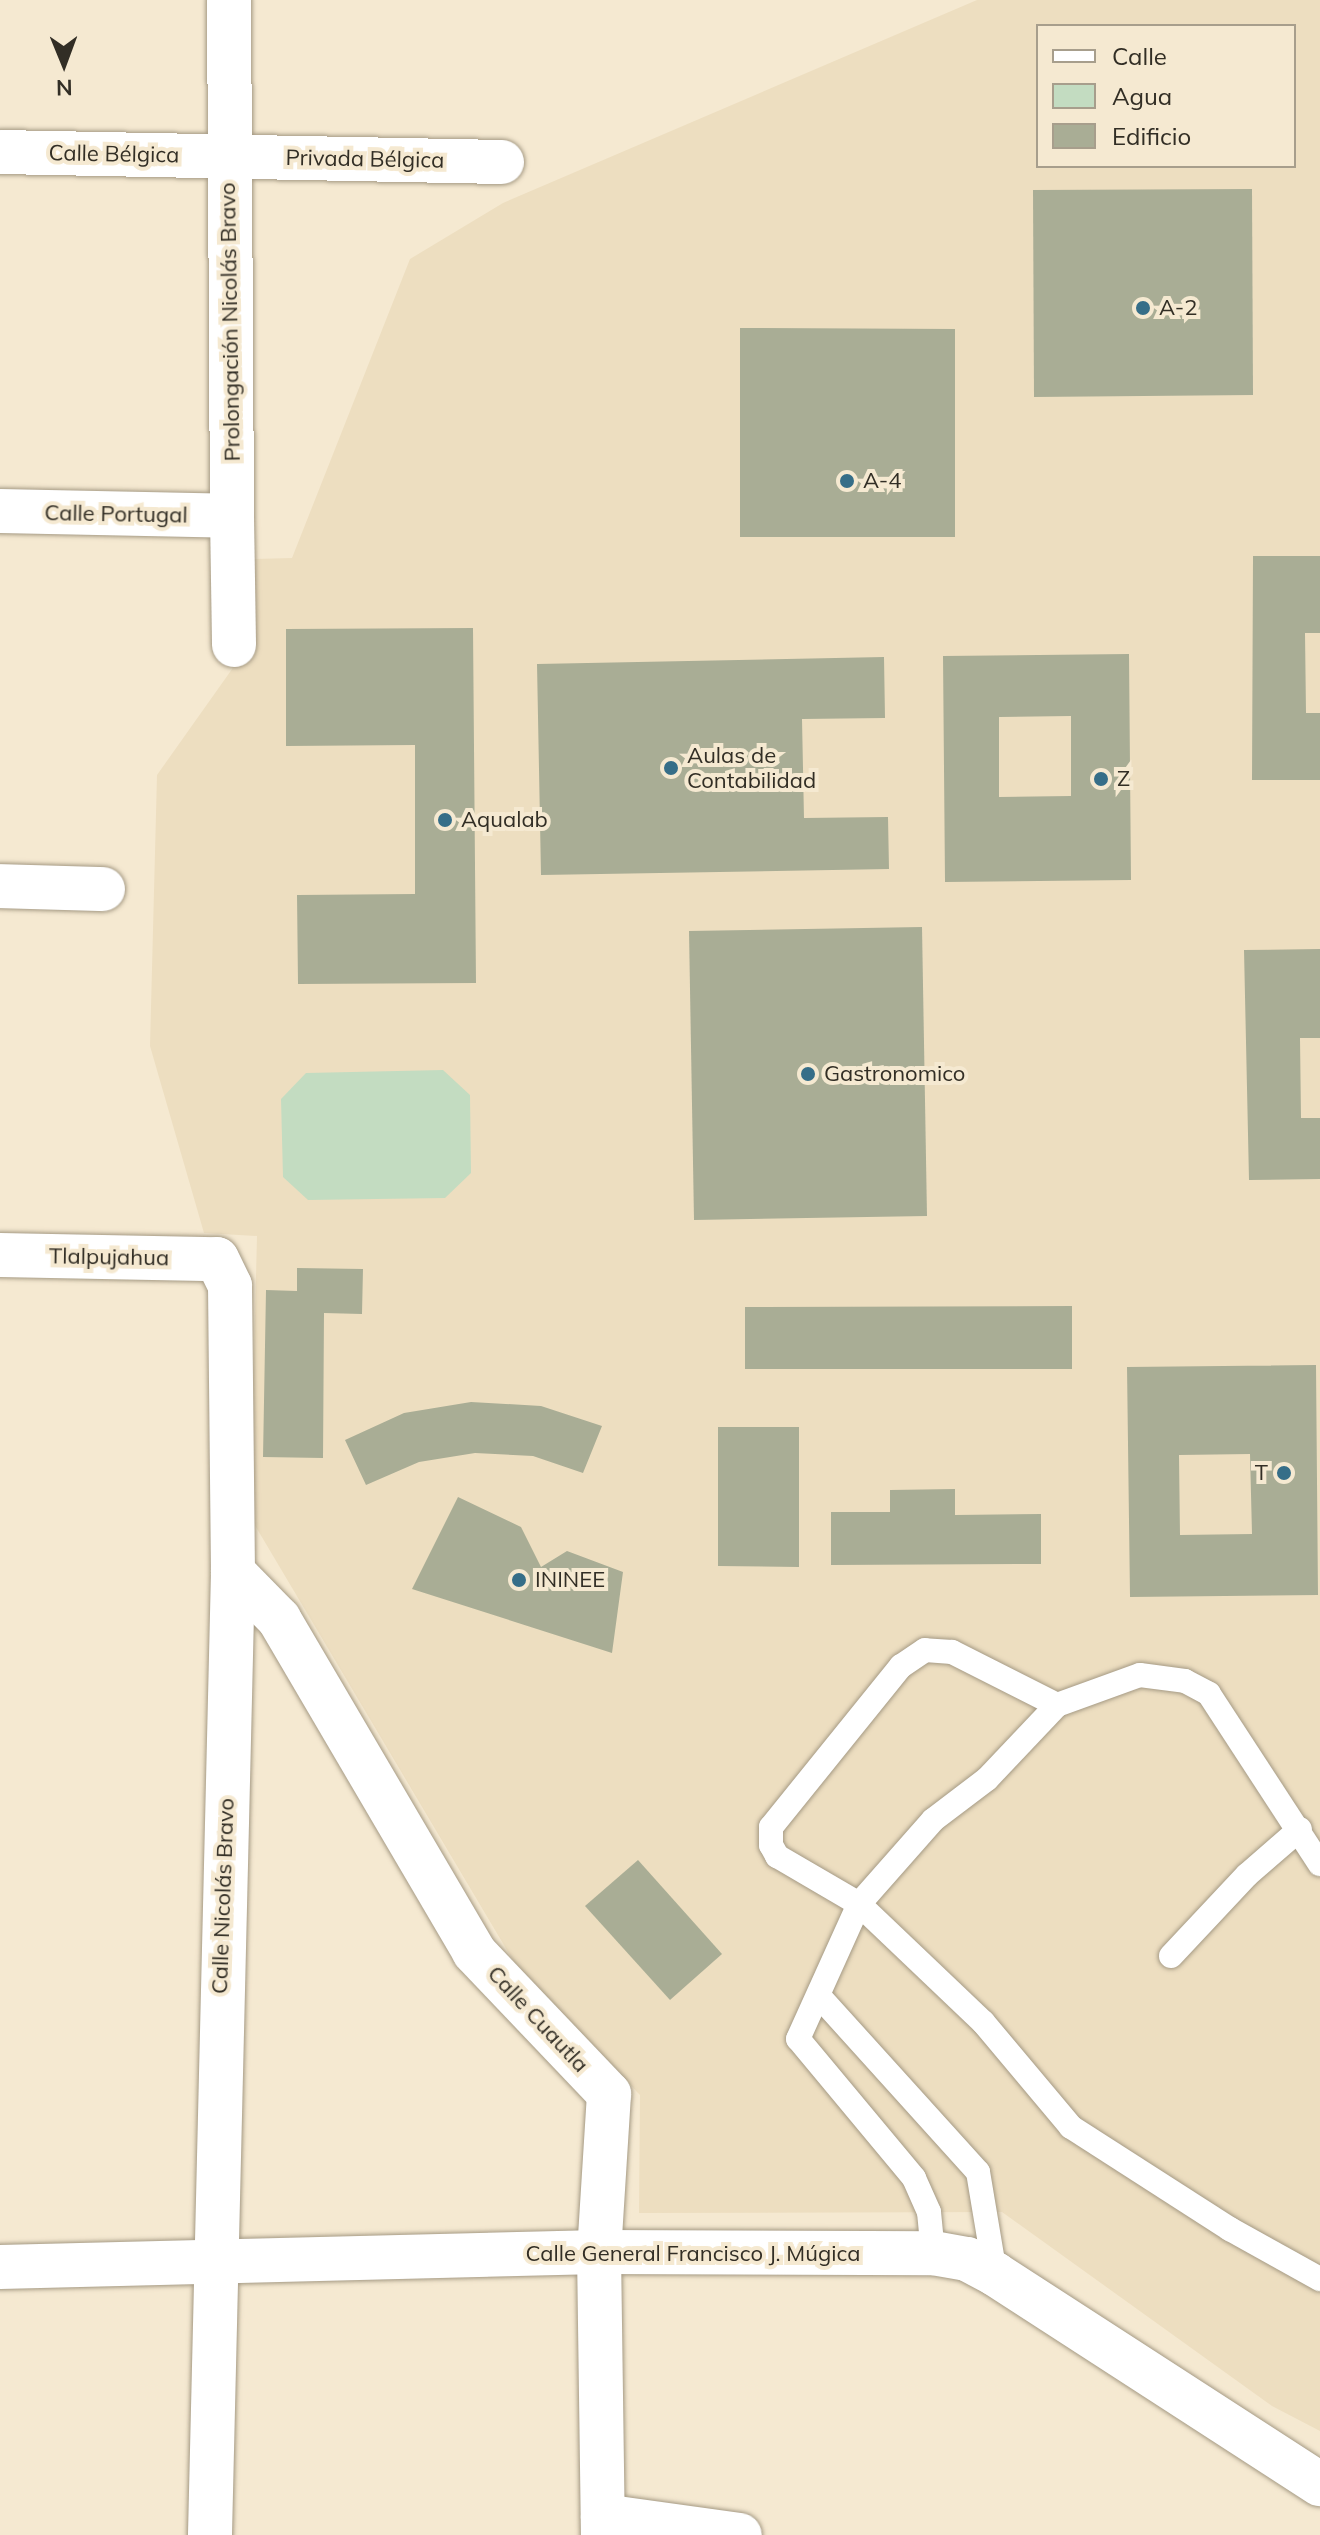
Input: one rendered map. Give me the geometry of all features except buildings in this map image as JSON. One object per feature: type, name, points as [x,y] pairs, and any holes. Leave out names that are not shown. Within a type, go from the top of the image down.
[{"type":"street","name":"Prolongación Nicolás Bravo","points":[[229,0],[234,645]]},
{"type":"street","name":"Calle Bélgica","points":[[0,152],[228,156]]},
{"type":"street","name":"Privada Bélgica","points":[[228,156],[502,162]]},
{"type":"street","name":"Calle Portugal","points":[[0,511],[232,516]]},
{"type":"street","points":[[0,886],[103,889]]},
{"type":"street","name":"Tlalpujahua","points":[[0,1255],[217,1259]]},
{"type":"street","name":"Calle Nicolás Bravo","points":[[210,2535],[213,2262],[233,1572],[230,1286],[217,1259]]},
{"type":"street","name":"Calle Cuautla","points":[[233,1572],[279,1619],[474,1952],[609,2094],[599,2252],[603,2526]]},
{"type":"street","name":"Calle General Francisco J. Múgica","points":[[0,2267],[599,2252],[933,2253],[967,2259],[995,2274],[1320,2484]]},
{"type":"street","points":[[603,2526],[740,2535]]},
{"type":"lane","points":[[1057,1705],[952,1652],[925,1650],[901,1666],[771,1827],[777,1856],[859,1904],[983,2022],[1071,2127],[1230,2229],[1320,2279]]},
{"type":"lane","points":[[933,2253],[929,2212],[914,2178],[798,2039],[859,1904],[933,1820],[987,1779],[1057,1705],[1140,1675],[1185,1681],[1209,1694],[1320,1864]]},
{"type":"lane","points":[[1171,1956],[1247,1875],[1300,1829]]},
{"type":"lane","points":[[819,1996],[978,2172],[995,2274]]},
{"type":"shaded area","points":[[977,0],[1320,0],[1320,2431],[1272,2406],[1002,2212],[639,2213],[640,2095],[520,1972],[250,1517],[257,1236],[204,1233],[150,1046],[157,775],[247,648],[250,559],[292,558],[410,259],[503,203]]},
{"type":"water","points":[[443,1070],[470,1095],[471,1173],[445,1198],[308,1200],[283,1177],[281,1099],[306,1073]]},
{"type":"place","name":"A-2","points":[[1143,308]]},
{"type":"place","name":"A-4","points":[[847,481]]},
{"type":"place","name":"Aulas de Contabilidad","points":[[671,768]]},
{"type":"place","name":"Z","points":[[1101,779]]},
{"type":"place","name":"Aqualab","points":[[445,820]]},
{"type":"place","name":"Gastronomico","points":[[808,1074]]},
{"type":"place","name":"T","points":[[1284,1473]]},
{"type":"place","name":"ININEE","points":[[519,1580]]}]
